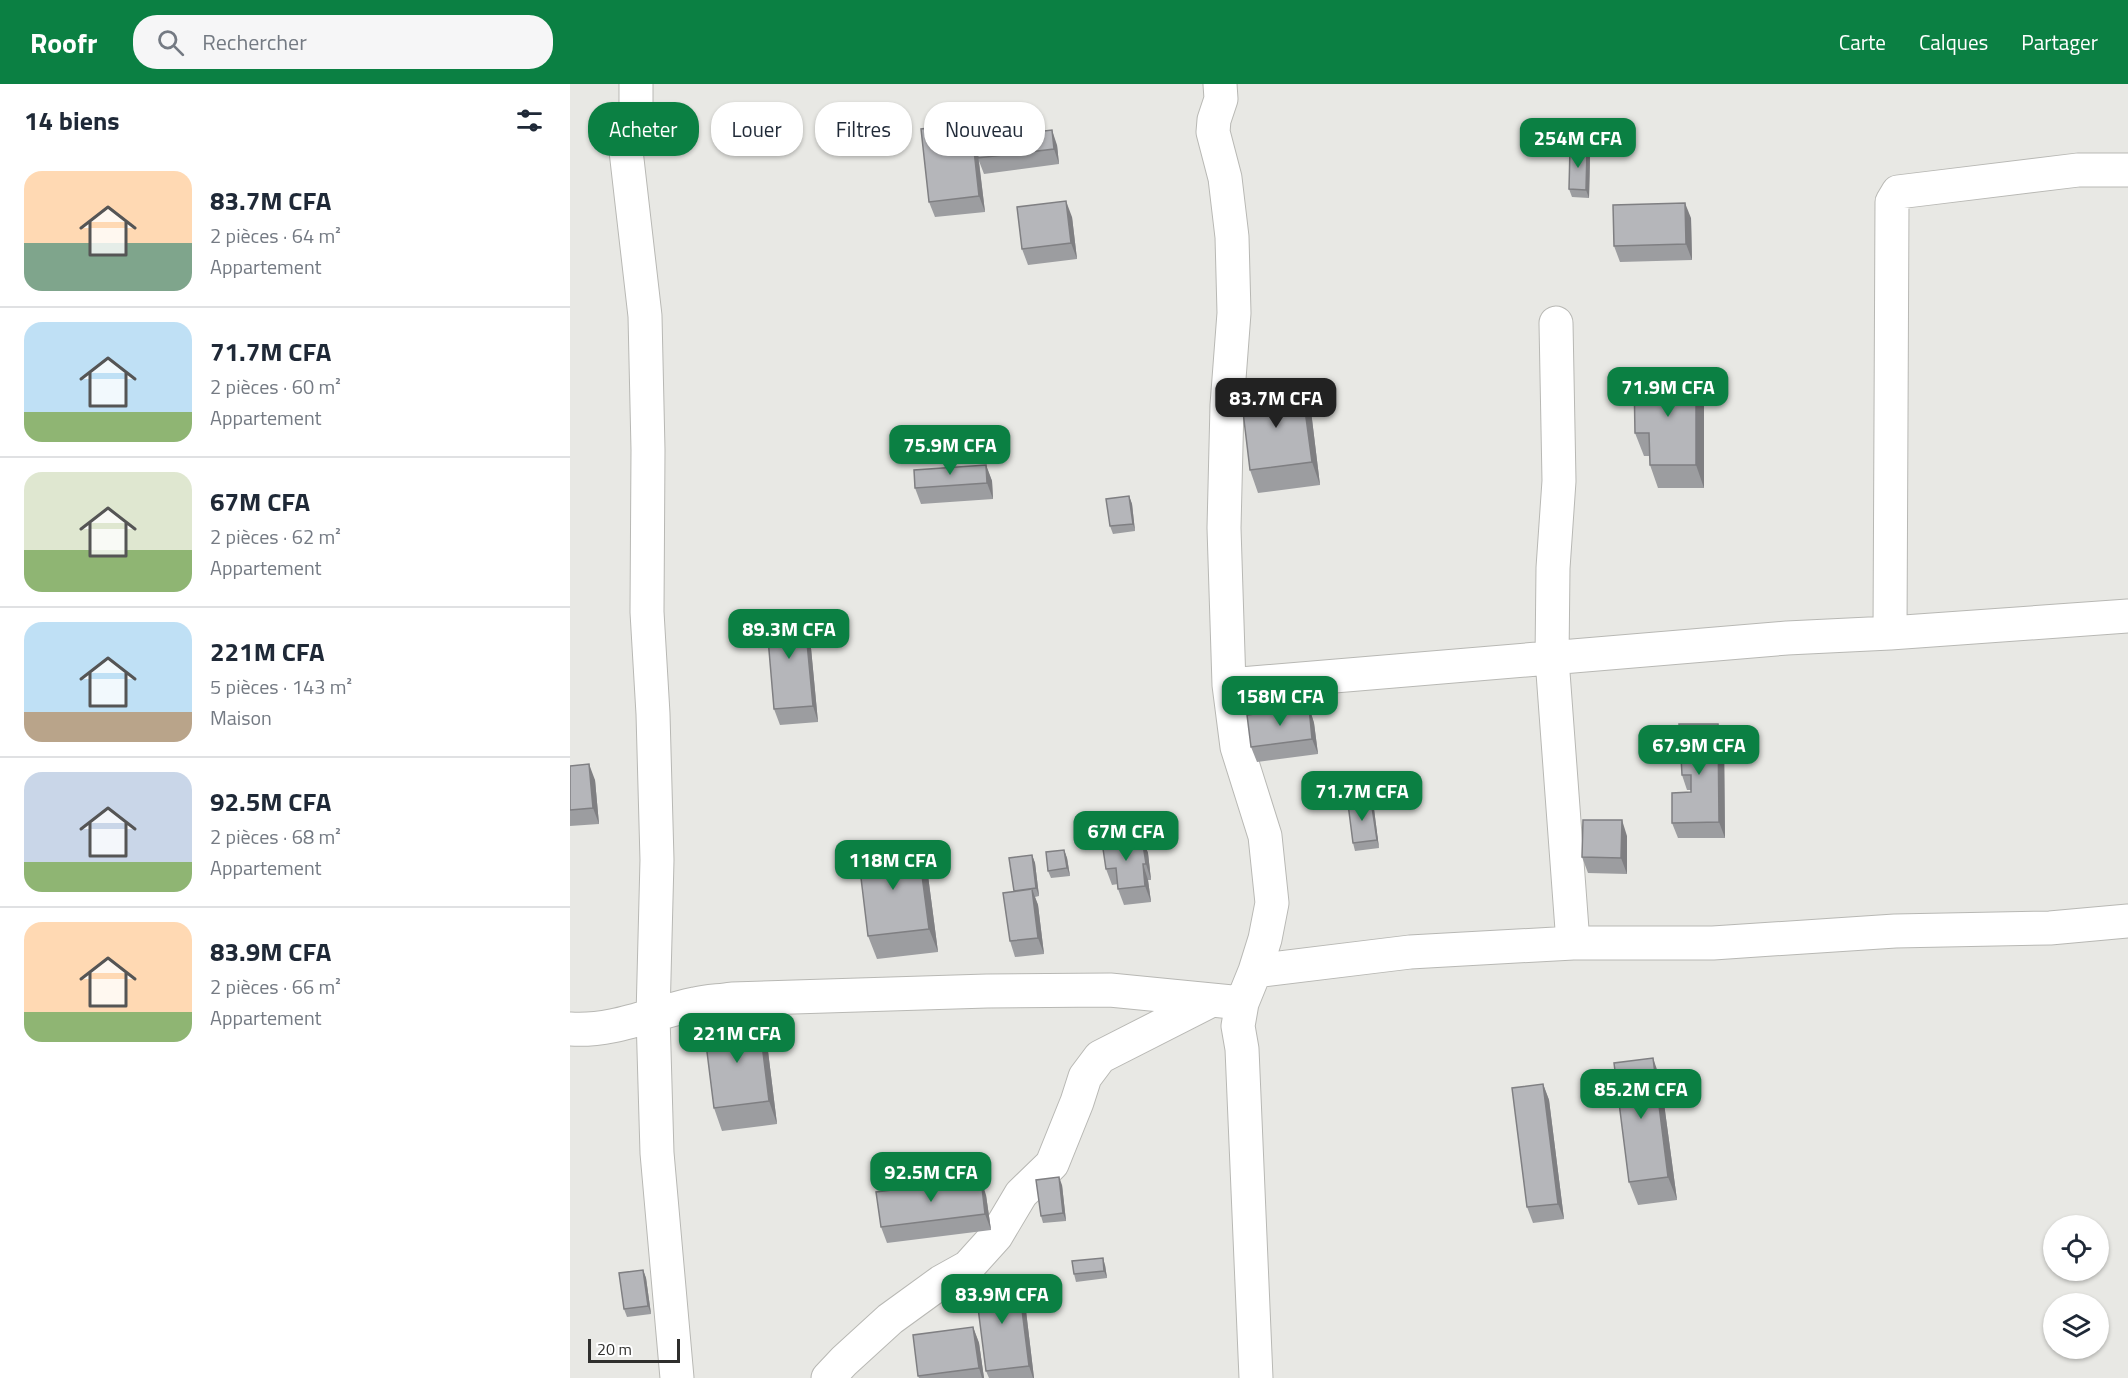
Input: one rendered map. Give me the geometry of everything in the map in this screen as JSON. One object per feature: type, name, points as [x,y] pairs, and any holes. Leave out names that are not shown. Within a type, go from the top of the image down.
[{"type":"street","points":[[636,84],[636,106],[625,133],[625,142],[645,316],[648,450],[647,612],[653,714],[657,860],[653,1016],[657,1153],[677,1378]]},
{"type":"street","points":[[828,1378],[890,1319],[941,1282],[968,1267],[996,1236],[1021,1194],[1052,1164],[1085,1077],[1100,1057],[1227,1001],[1255,971],[1265,939],[1272,903],[1264,836],[1237,747],[1229,685],[1224,517],[1227,405],[1234,313],[1230,213],[1225,178],[1213,132],[1214,120],[1221,99],[1220,84]]},
{"type":"street","points":[[1890,633],[1892,202],[1898,192],[2078,170],[2128,170]]},
{"type":"street","points":[[1556,322],[1559,481],[1553,568],[1552,659],[1573,943]]},
{"type":"street","points":[[1229,685],[1786,638],[2128,616]]},
{"type":"street","points":[[1255,971],[1410,952],[1573,943],[1713,943],[1895,931],[2050,928],[2128,921]]},
{"type":"street","points":[[570,1029],[614,1027],[696,1003],[732,999],[976,991],[1110,990],[1227,1001]]},
{"type":"street","points":[[1227,1001],[1239,1026],[1242,1061],[1256,1378]]},
{"type":"building","points":[[921,129],[924,129],[924,156],[975,156],[979,196],[929,202]]},
{"type":"building","points":[[1052,130],[1054,149],[1045,150],[1045,131]]},
{"type":"building","points":[[1570,149],[1587,149],[1586,190],[1569,189]]},
{"type":"building","points":[[1066,201],[1071,243],[1022,249],[1017,207]]},
{"type":"building","points":[[1685,203],[1686,244],[1614,246],[1613,205]]},
{"type":"building","points":[[1696,376],[1696,465],[1650,465],[1649,433],[1635,433],[1634,377]]},
{"type":"building","points":[[1302,388],[1312,462],[1250,470],[1241,395]]},
{"type":"building","points":[[986,465],[987,483],[915,488],[914,470]]},
{"type":"building","points":[[1129,496],[1133,524],[1110,526],[1106,499]]},
{"type":"building","points":[[804,611],[813,706],[774,709],[766,615]]},
{"type":"building","points":[[1309,707],[1312,739],[1251,747],[1247,715]]},
{"type":"building","points":[[1679,724],[1718,724],[1719,822],[1672,823],[1672,793],[1691,792],[1691,775],[1682,775],[1681,757],[1690,757],[1690,745],[1680,746]]},
{"type":"building","points":[[589,764],[593,808],[570,810],[570,766]]},
{"type":"building","points":[[1371,801],[1377,840],[1353,843],[1348,804]]},
{"type":"building","points":[[1583,820],[1622,820],[1621,858],[1582,857]]},
{"type":"building","points":[[1142,838],[1146,864],[1143,864],[1145,886],[1118,889],[1116,868],[1106,869],[1102,842]]},
{"type":"building","points":[[918,845],[929,929],[868,936],[858,853]]},
{"type":"building","points":[[1064,850],[1067,868],[1048,871],[1046,852]]},
{"type":"building","points":[[1032,855],[1036,888],[1014,891],[1009,858]]},
{"type":"building","points":[[1032,889],[1038,938],[1010,941],[1003,893]]},
{"type":"building","points":[[759,1020],[769,1101],[714,1108],[704,1028]]},
{"type":"building","points":[[1653,1058],[1668,1177],[1629,1182],[1614,1063]]},
{"type":"building","points":[[1543,1084],[1558,1204],[1527,1207],[1512,1088]]},
{"type":"building","points":[[1059,1177],[1063,1213],[1041,1216],[1036,1180]]},
{"type":"building","points":[[981,1179],[985,1214],[881,1227],[876,1192]]},
{"type":"building","points":[[1103,1258],[1104,1271],[1074,1274],[1072,1261]]},
{"type":"building","points":[[643,1270],[648,1306],[624,1309],[619,1273]]},
{"type":"building","points":[[1018,1278],[1029,1366],[986,1371],[975,1284]]},
{"type":"building","points":[[973,1327],[979,1368],[918,1376],[913,1335]]}]
